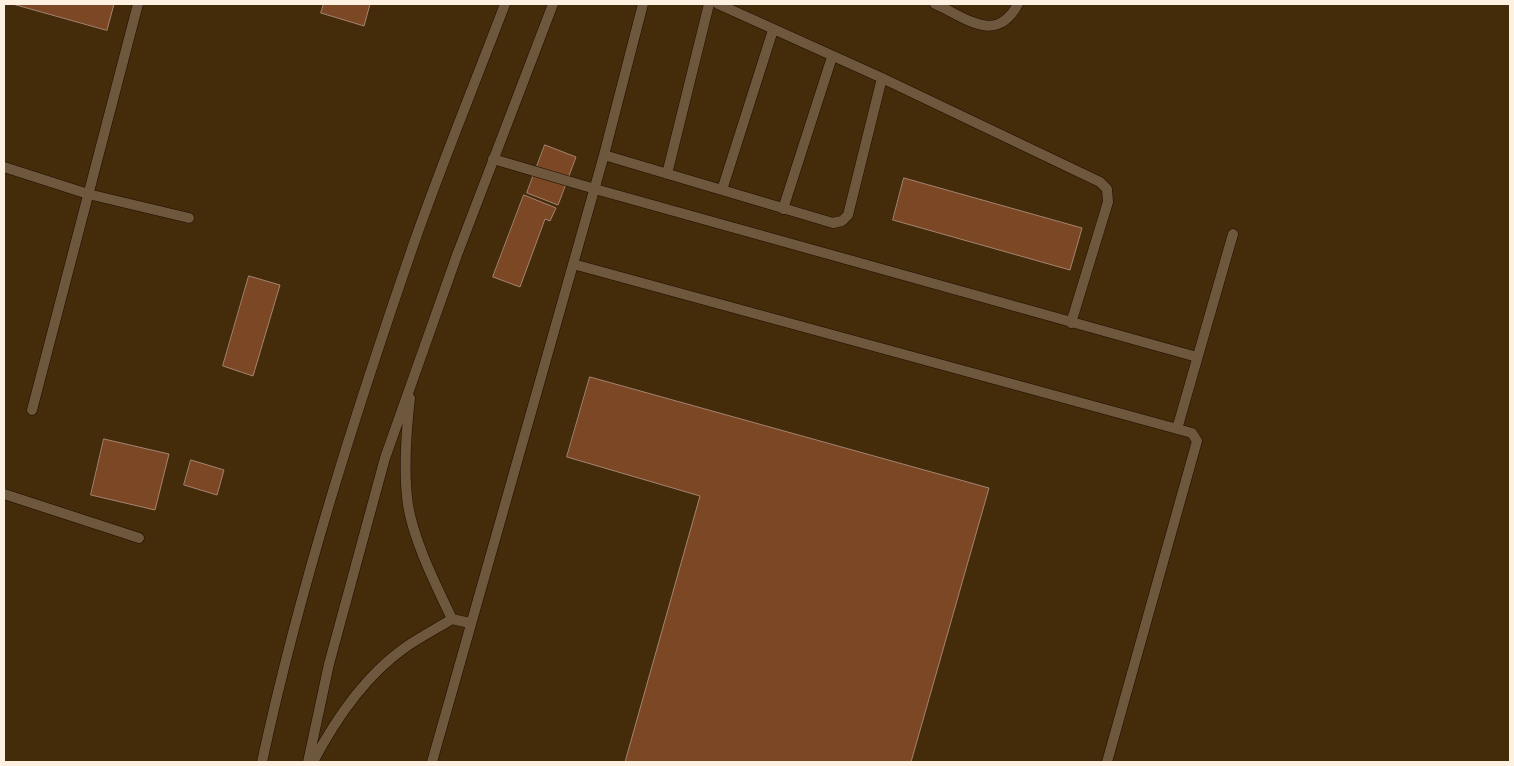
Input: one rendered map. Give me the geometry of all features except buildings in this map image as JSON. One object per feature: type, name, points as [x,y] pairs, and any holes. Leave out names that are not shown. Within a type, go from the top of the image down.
[{"type":"lane","points":[[32,410],[138,4]]},
{"type":"lane","points":[[262,762],[274,707],[327,510],[414,242],[506,4]]},
{"type":"lane","points":[[308,762],[331,655],[385,458],[493,159],[553,4]]},
{"type":"lane","points":[[432,762],[595,189],[643,4]]},
{"type":"lane","points":[[667,174],[709,4]]},
{"type":"lane","points":[[718,4],[882,78],[1100,182],[1106,189],[1108,202],[1071,323]]},
{"type":"lane","points":[[935,4],[989,27],[999,26],[1012,16],[1018,4]]},
{"type":"lane","points":[[722,190],[773,30]]},
{"type":"lane","points":[[784,209],[832,57]]},
{"type":"lane","points":[[604,155],[833,223],[842,222],[848,215],[882,78]]},
{"type":"lane","points":[[493,159],[1197,357]]},
{"type":"lane","points":[[4,167],[88,194],[189,218]]},
{"type":"lane","points":[[1177,429],[1233,234]]},
{"type":"lane","points":[[573,264],[1192,434],[1197,441],[1107,762]]},
{"type":"lane","points":[[413,379],[405,441],[408,506],[426,565],[452,619]]},
{"type":"lane","points":[[4,494],[139,538]]},
{"type":"lane","points":[[313,762],[332,727],[364,686],[402,649],[452,619],[470,623]]},
{"type":"shaded area","points":[[4,4],[1510,4],[1510,762],[4,762]]}]
